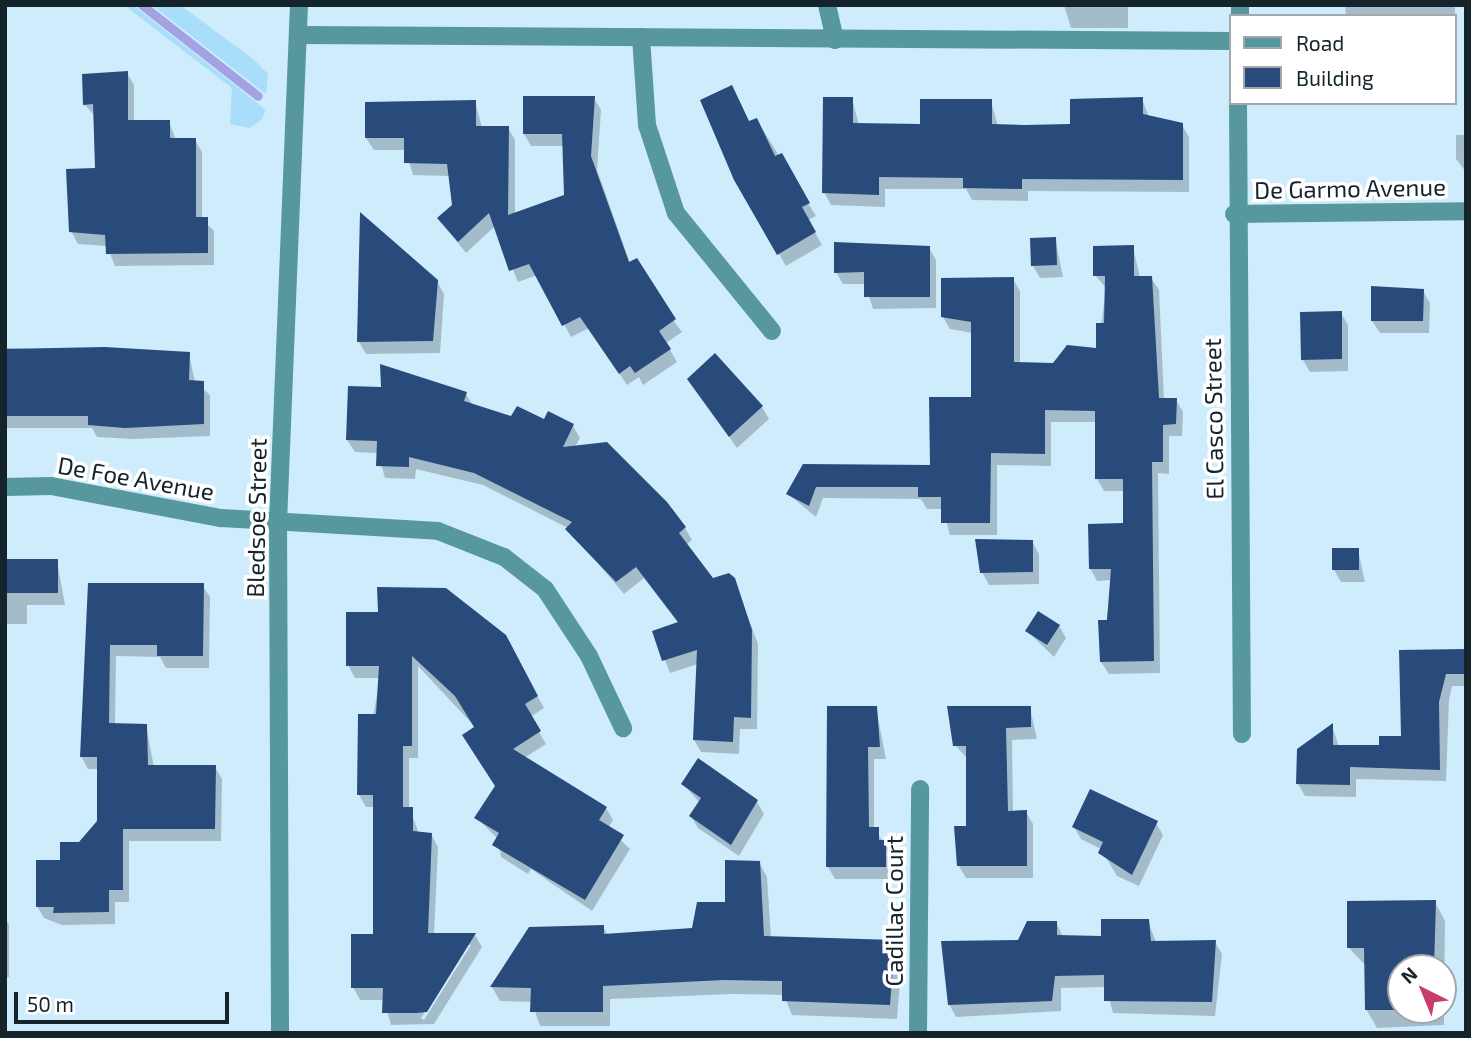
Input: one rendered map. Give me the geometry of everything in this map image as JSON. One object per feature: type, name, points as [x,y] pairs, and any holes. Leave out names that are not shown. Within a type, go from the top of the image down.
[{"type":"street","name":"Bledsoe Street","points":[[280,1033],[278,523],[300,35],[299,5]]},
{"type":"street","points":[[827,5],[835,40]]},
{"type":"street","points":[[300,35],[1230,41]]},
{"type":"street","points":[[641,37],[647,125],[676,212],[772,331]]},
{"type":"street","name":"El Casco Street","points":[[1238,105],[1234,214],[1242,734]]},
{"type":"street","name":"De Garmo Avenue","points":[[1234,214],[1466,211]]},
{"type":"street","name":"De Foe Avenue","points":[[5,486],[51,486],[278,523],[438,531],[504,557],[545,589],[589,656],[623,728]]},
{"type":"street","name":"Cadillac Court","points":[[918,1033],[920,789]]},
{"type":"shaded area","points":[[124,5],[133,5],[266,110],[262,119],[250,128],[230,124],[232,88]]},
{"type":"shaded area","points":[[152,5],[180,5],[253,59],[268,74],[266,94]]},
{"type":"building","points":[[128,71],[128,120],[170,120],[170,138],[196,138],[196,217],[208,217],[208,253],[106,254],[105,235],[69,232],[66,169],[95,168],[93,104],[83,105],[82,74]]},
{"type":"building","points":[[732,85],[749,121],[757,118],[775,156],[782,153],[810,203],[802,207],[816,232],[777,255],[734,180],[700,100]]},
{"type":"building","points":[[523,96],[595,96],[591,156],[629,262],[637,258],[676,319],[659,331],[671,349],[635,373],[630,366],[619,374],[580,317],[562,326],[529,264],[509,271],[489,213],[458,242],[437,218],[452,205],[447,164],[404,163],[404,138],[365,138],[365,102],[476,100],[476,126],[509,126],[508,215],[564,195],[562,134],[523,134]]},
{"type":"building","points":[[823,97],[853,97],[853,123],[920,124],[920,99],[992,99],[992,124],[1024,125],[1070,124],[1070,99],[1143,97],[1143,114],[1183,123],[1183,180],[1022,179],[1022,189],[963,188],[963,178],[879,177],[879,195],[822,193]]},
{"type":"building","points":[[360,212],[438,280],[433,341],[357,342]]},
{"type":"building","points":[[1056,237],[1057,265],[1031,266],[1030,238]]},
{"type":"building","points":[[834,242],[930,246],[930,297],[864,297],[864,272],[834,273]]},
{"type":"building","points":[[1134,245],[1134,276],[1152,276],[1159,398],[1177,398],[1176,424],[1163,425],[1163,462],[1152,462],[1154,661],[1100,662],[1098,620],[1107,620],[1111,569],[1089,569],[1088,524],[1123,523],[1123,479],[1095,479],[1095,411],[1045,410],[1045,454],[991,453],[990,523],[941,523],[941,497],[918,497],[918,487],[816,487],[809,506],[786,494],[803,464],[930,465],[929,397],[971,397],[971,322],[941,317],[941,278],[1014,277],[1014,362],[1053,363],[1067,345],[1096,348],[1096,323],[1104,323],[1105,276],[1093,276],[1093,246]]},
{"type":"building","points":[[1371,286],[1424,289],[1423,321],[1371,321]]},
{"type":"building","points":[[1342,311],[1342,359],[1301,360],[1300,312]]},
{"type":"building","points":[[105,347],[190,352],[189,380],[204,381],[204,424],[125,428],[88,425],[88,416],[5,416],[5,349]]},
{"type":"building","points":[[715,353],[763,406],[729,437],[687,379]]},
{"type":"building","points":[[380,364],[467,392],[464,401],[511,416],[517,406],[544,419],[548,411],[574,424],[563,447],[607,442],[667,502],[686,527],[679,533],[713,578],[729,573],[735,578],[752,630],[751,718],[734,717],[733,742],[693,740],[697,650],[662,661],[652,631],[678,622],[636,567],[616,582],[565,529],[572,522],[474,473],[409,457],[409,467],[376,466],[377,441],[346,440],[348,386],[381,387]]},
{"type":"building","points":[[975,539],[1033,540],[1033,572],[980,573]]},
{"type":"building","points":[[1332,548],[1359,548],[1359,570],[1332,570]]},
{"type":"building","points":[[5,559],[58,559],[58,593],[5,593]]},
{"type":"building","points":[[88,583],[204,583],[203,656],[157,656],[157,645],[110,645],[109,723],[147,724],[148,765],[216,765],[215,829],[123,829],[123,890],[109,890],[109,912],[53,913],[54,907],[36,907],[36,860],[60,860],[60,842],[79,842],[97,821],[97,757],[80,757]]},
{"type":"building","points":[[377,587],[446,588],[506,635],[538,696],[525,704],[541,731],[513,749],[607,807],[599,820],[624,835],[585,900],[492,845],[499,833],[474,818],[495,786],[462,735],[474,727],[455,696],[412,656],[412,746],[403,746],[403,807],[413,807],[413,831],[432,833],[428,933],[476,933],[427,1012],[382,1013],[383,988],[351,988],[351,934],[373,934],[373,795],[357,795],[358,714],[376,714],[379,666],[346,666],[346,612],[378,612]]},
{"type":"building","points":[[1038,611],[1060,625],[1047,645],[1025,631]]},
{"type":"building","points":[[1466,649],[1466,674],[1446,674],[1439,702],[1440,770],[1350,767],[1350,785],[1296,784],[1297,749],[1333,723],[1333,745],[1379,745],[1379,736],[1401,736],[1399,650]]},
{"type":"building","points":[[827,706],[877,706],[880,747],[868,747],[869,827],[879,827],[879,840],[886,840],[886,867],[826,867]]},
{"type":"building","points":[[947,706],[1031,706],[1031,727],[1006,728],[1008,811],[1027,810],[1027,866],[957,866],[954,826],[966,826],[966,746],[953,746]]},
{"type":"building","points":[[698,758],[758,800],[731,845],[689,816],[701,798],[681,784]]},
{"type":"building","points":[[1090,789],[1158,821],[1132,875],[1098,853],[1103,842],[1072,827]]},
{"type":"building","points":[[725,860],[760,861],[764,936],[895,940],[890,1005],[782,1001],[782,981],[724,980],[603,986],[603,1012],[530,1012],[531,988],[490,987],[529,927],[604,925],[604,934],[692,928],[697,902],[725,902]]},
{"type":"building","points":[[1436,900],[1434,954],[1387,954],[1387,1010],[1365,1010],[1364,948],[1347,948],[1347,901]]},
{"type":"building","points":[[1101,919],[1149,919],[1151,941],[1216,940],[1212,1002],[1104,1001],[1104,975],[1055,976],[1052,1001],[948,1005],[941,941],[1018,940],[1027,921],[1057,921],[1057,935],[1101,936]]},
{"type":"waterway","points":[[142,5],[258,96]]}]
